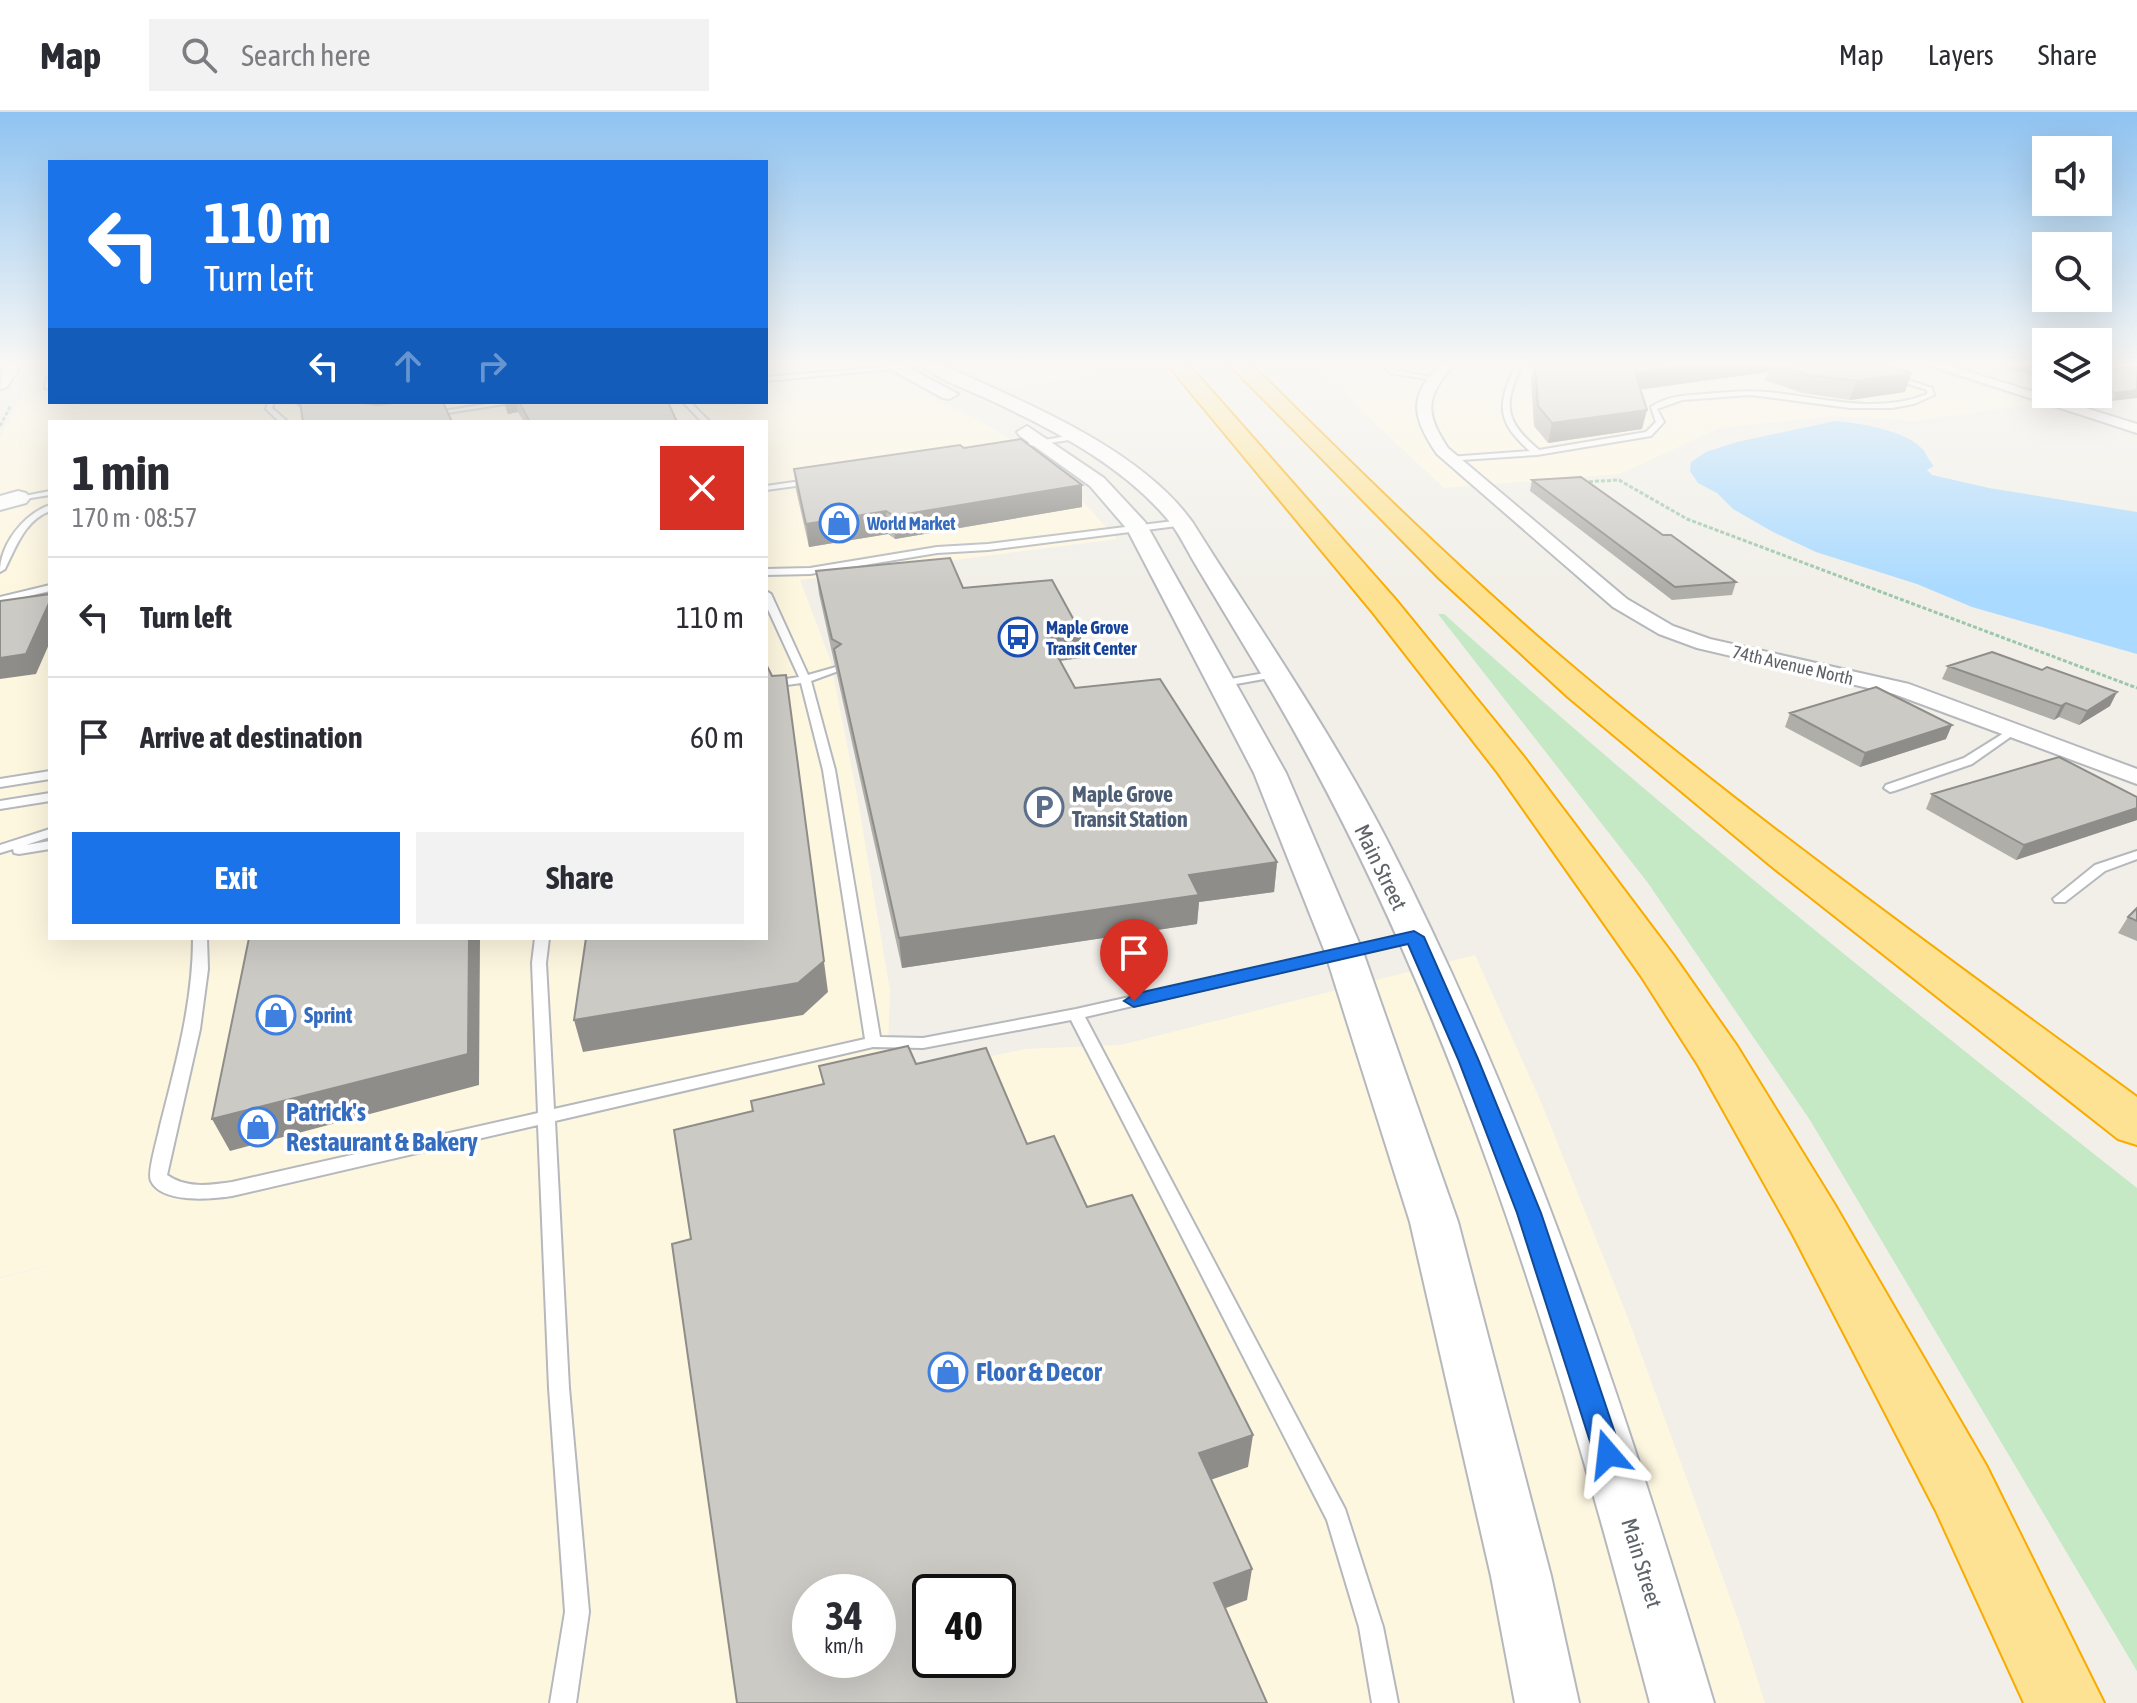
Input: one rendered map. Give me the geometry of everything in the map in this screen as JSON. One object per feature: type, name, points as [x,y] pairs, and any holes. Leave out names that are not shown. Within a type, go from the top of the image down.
[{"type":"highway","points":[[1242,439],[1376,596],[1511,765],[1580,857],[1693,1019],[1815,1221],[1954,1475],[2065,1703]]},
{"type":"highway","points":[[1313,439],[1402,529],[1580,690],[1750,827],[2137,1125]]},
{"type":"street","points":[[1039,439],[1097,482],[1137,527],[1225,683],[1270,773],[1344,952],[1434,1222],[1521,1576],[1547,1703]]},
{"type":"street","name":"Main Street","points":[[1083,439],[1153,490],[1182,523],[1277,674],[1370,841],[1468,1059],[1529,1213],[1589,1395],[1682,1703]]},
{"type":"street","name":"74th Avenue North","points":[[1434,439],[1449,459],[1620,603],[1666,630],[1704,644],[1901,689],[2137,777]]},
{"type":"lane","points":[[998,449],[1061,439]]},
{"type":"lane","points":[[1519,439],[1537,453]]},
{"type":"lane","points":[[1449,459],[1537,453],[1617,439]]},
{"type":"lane","points":[[768,486],[819,480]]},
{"type":"lane","points":[[6,500],[48,493]]},
{"type":"lane","points":[[0,569],[26,522],[39,511],[48,509]]},
{"type":"lane","points":[[768,572],[810,571],[937,550],[988,547],[1182,523]]},
{"type":"lane","points":[[0,598],[48,586]]},
{"type":"lane","points":[[768,598],[805,679],[829,770],[873,1042]]},
{"type":"lane","points":[[1225,683],[1277,674]]},
{"type":"lane","points":[[768,685],[837,675]]},
{"type":"lane","points":[[1890,788],[1968,761],[2012,731]]},
{"type":"lane","points":[[0,783],[48,775]]},
{"type":"lane","points":[[0,805],[48,797]]},
{"type":"lane","points":[[0,850],[48,834]]},
{"type":"lane","points":[[0,850],[48,845]]},
{"type":"lane","points":[[2060,899],[2100,868],[2137,855]]},
{"type":"lane","points":[[200,940],[202,967],[193,1030],[158,1178],[169,1187],[188,1193],[232,1189],[873,1042],[923,1043],[1076,1014],[1414,937]]},
{"type":"lane","points":[[542,940],[539,963],[544,1118],[559,1388],[577,1612],[563,1703]]},
{"type":"lane","points":[[1076,1014],[1337,1517],[1371,1627],[1385,1703]]},
{"type":"path","points":[[1571,483],[1619,480],[1687,519],[2137,688]]},
{"type":"shaded area","points":[[0,439],[48,439],[48,940],[768,940],[768,439],[1011,439],[1044,459],[1117,539],[800,580],[830,659],[857,795],[890,991],[887,1072],[965,1062],[1025,1049],[1121,1045],[1475,955],[1541,1102],[1628,1318],[1739,1622],[1765,1703],[0,1703],[0,1278],[63,1262],[0,1277]]},
{"type":"shaded area","points":[[1392,439],[1695,439],[1620,474],[1444,488]]},
{"type":"green space","points":[[1438,614],[1444,614],[1613,762],[1786,907],[2137,1188],[2137,1671],[1810,1120],[1648,883]]},
{"type":"water","points":[[1750,439],[1909,439],[1917,444],[1934,466],[1927,470],[1932,475],[1989,488],[2137,512],[2137,654],[1972,607],[1917,584],[1816,552],[1773,532],[1733,509],[1717,493],[1698,483],[1690,471],[1691,462],[1706,452]]},
{"type":"building","points":[[1021,439],[1082,485],[894,516],[886,511],[806,524],[794,469],[960,445],[964,448]]},
{"type":"building","points":[[1581,477],[1663,535],[1671,535],[1736,582],[1675,587],[1532,480]]},
{"type":"building","name":"Maple Grove Transit Station","points":[[950,558],[963,588],[1052,580],[1081,633],[1047,637],[1075,688],[1160,679],[1277,862],[1189,875],[1199,895],[899,938],[834,649],[841,644],[832,639],[816,571]]},
{"type":"building","points":[[48,594],[48,605],[26,654],[0,658],[0,601]]},
{"type":"building","points":[[1992,652],[2042,670],[2047,667],[2117,692],[2087,711],[2066,703],[2061,706],[1948,666]]},
{"type":"building","points":[[768,668],[772,676],[786,675],[824,961],[798,983],[574,1020],[586,940],[768,940]]},
{"type":"building","points":[[1876,687],[1952,725],[1865,753],[1790,713]]},
{"type":"building","points":[[2059,757],[2137,797],[2137,808],[2024,845],[1932,794]]},
{"type":"building","points":[[2137,908],[2137,921],[2128,917]]},
{"type":"building","points":[[249,940],[469,940],[468,1054],[212,1119]]},
{"type":"building","name":"Floor & Decor","points":[[908,1046],[916,1064],[986,1048],[1027,1144],[1054,1136],[1087,1207],[1132,1195],[1253,1435],[1199,1453],[1252,1569],[1214,1583],[1267,1703],[737,1703],[672,1244],[691,1239],[674,1130],[753,1111],[751,1101],[824,1084],[819,1066]]},
{"type":"place","name":"World Market","points":[[839,523]]},
{"type":"place","name":"Maple Grove Transit Center","points":[[1018,637]]},
{"type":"place","name":"Maple Grove Transit Station","points":[[1044,807]]},
{"type":"place","name":"Sprint","points":[[276,1015]]},
{"type":"place","name":"Patrick's Restaurant & Bakery","points":[[258,1127]]},
{"type":"place","name":"Floor & Decor","points":[[948,1372]]},
{"type":"route","points":[[1134,1001],[1414,937],[1468,1059],[1529,1213],[1608,1454]]}]
